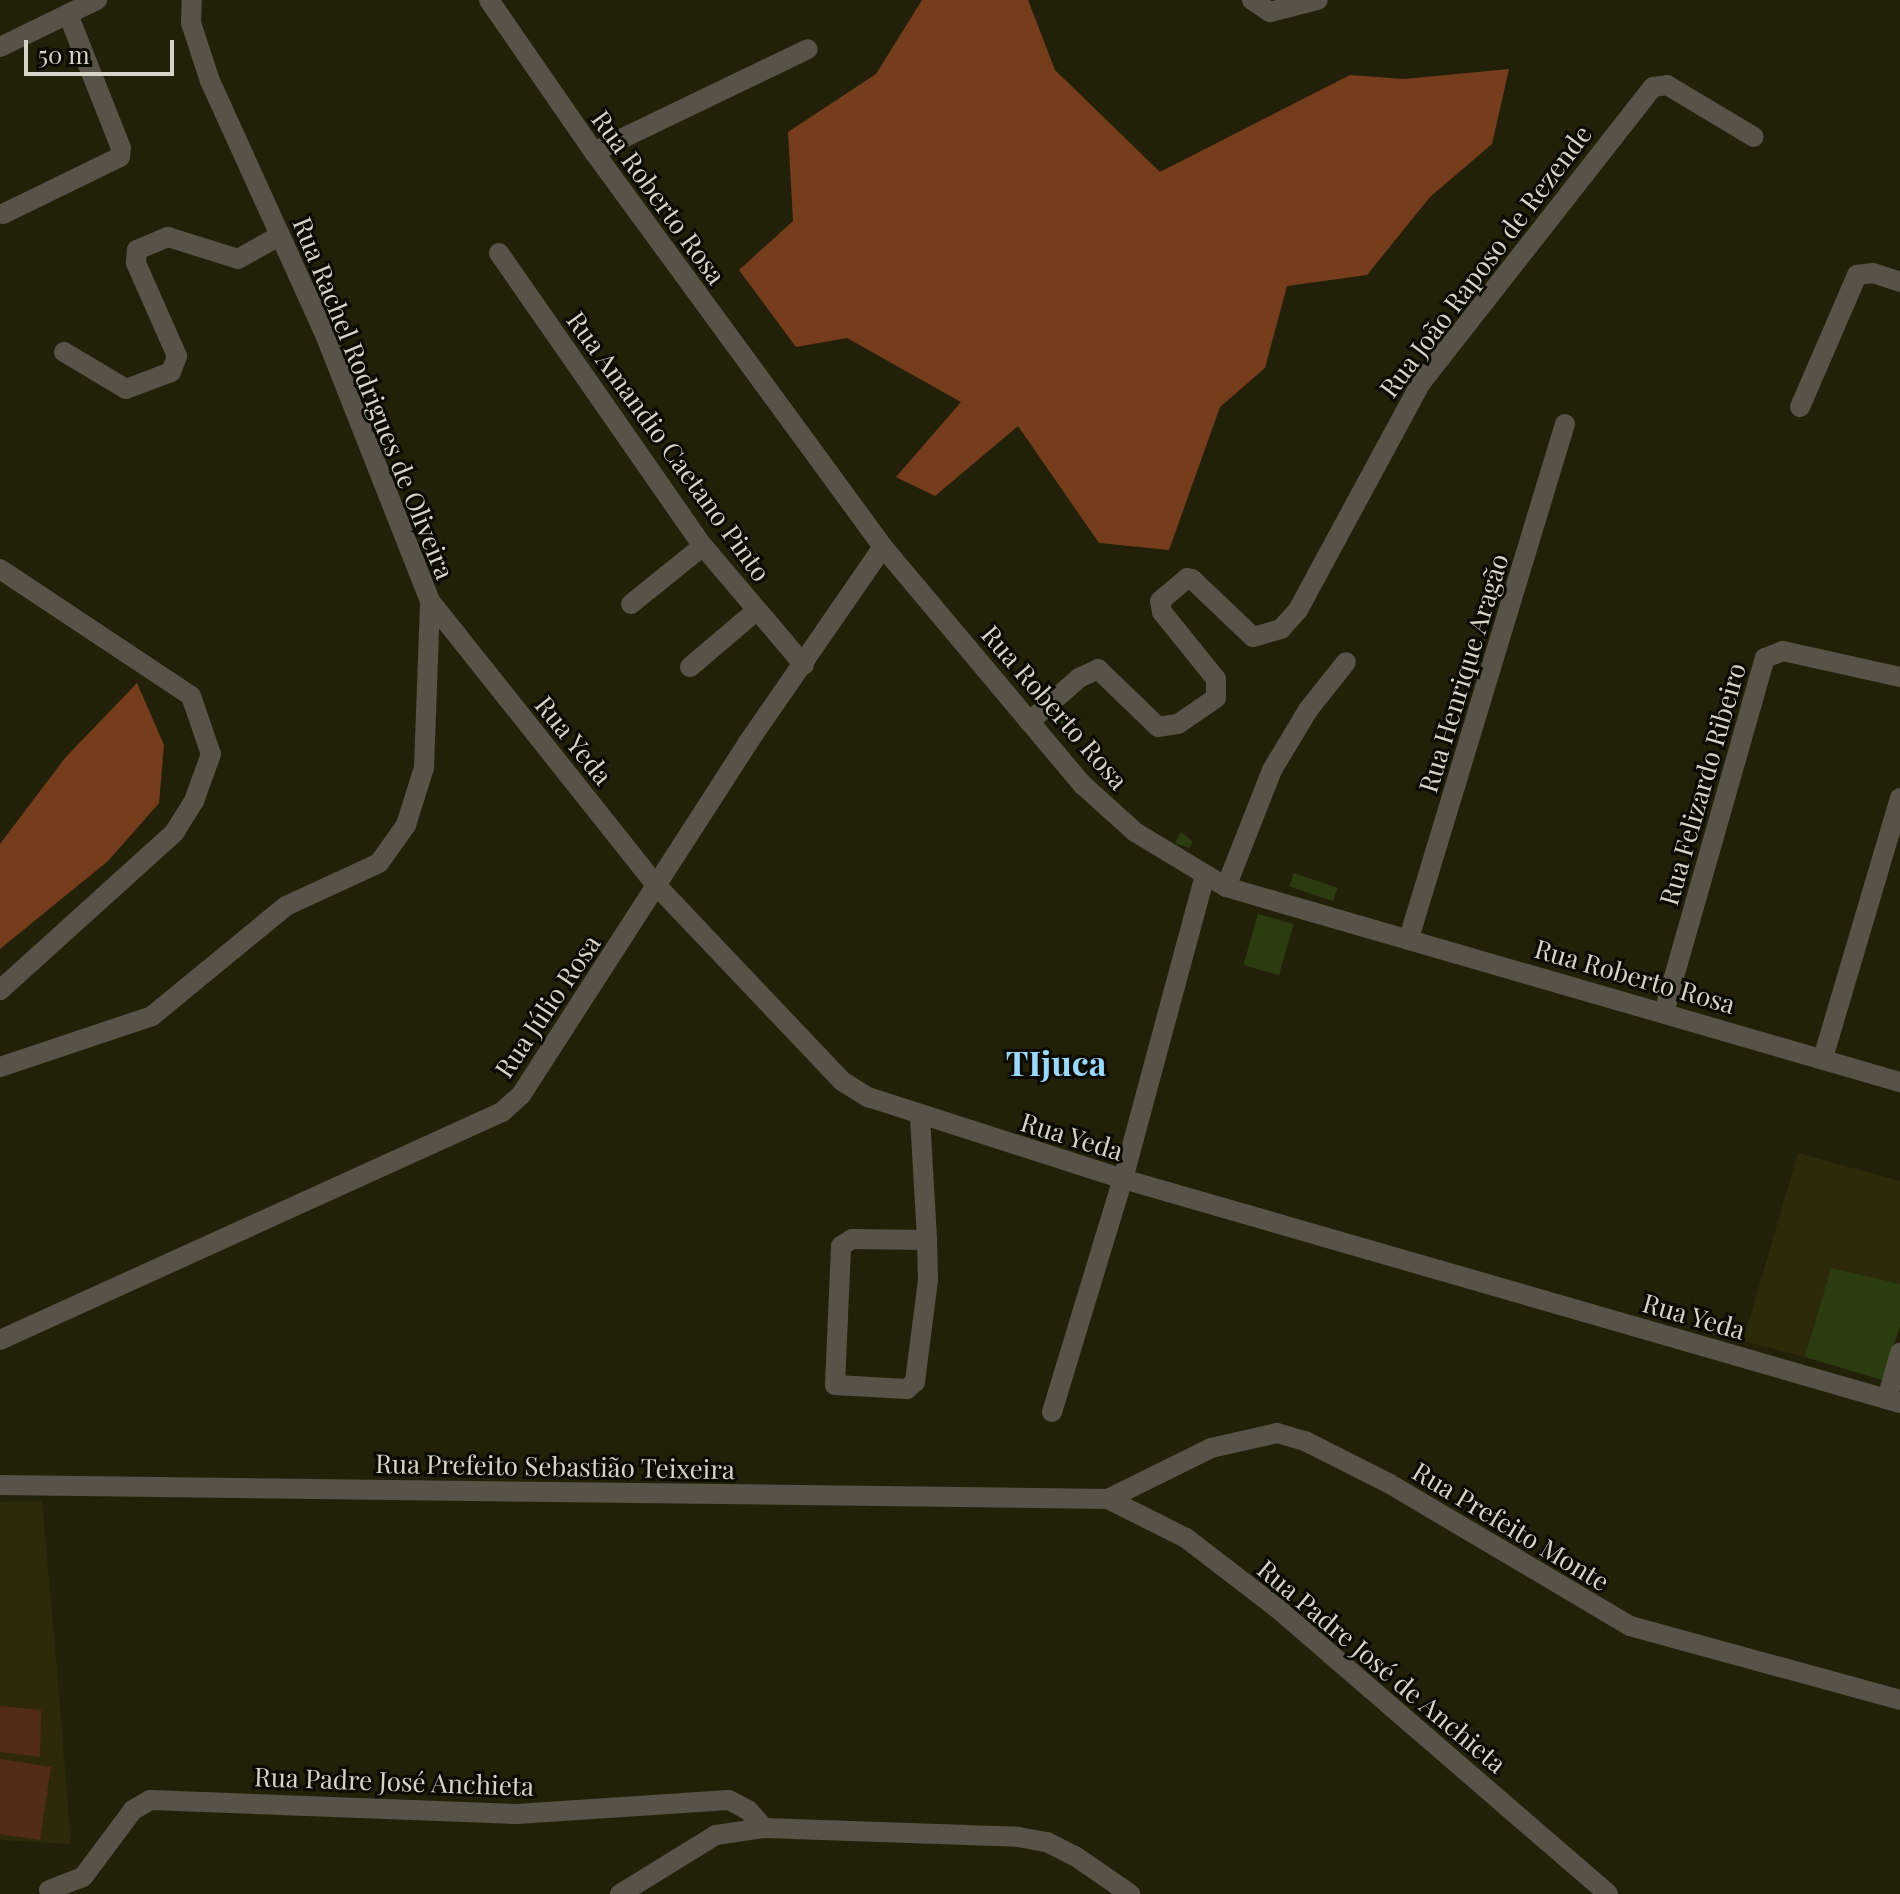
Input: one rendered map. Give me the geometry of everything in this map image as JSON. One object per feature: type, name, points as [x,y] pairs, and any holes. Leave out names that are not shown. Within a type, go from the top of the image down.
[{"type":"street","points":[[0,47],[97,0]]},
{"type":"street","name":"Rua Rachel Rodrigues de Oliveira","points":[[0,1067],[152,1016],[286,906],[379,863],[406,825],[424,768],[430,601],[323,330],[196,42],[192,0]]},
{"type":"street","name":"Rua Roberto Rosa","points":[[489,0],[594,152],[883,547],[1083,785],[1135,832],[1204,878],[1226,887],[1900,1082]]},
{"type":"street","points":[[1252,0],[1270,12],[1318,0]]},
{"type":"street","points":[[3,214],[120,157],[121,148],[68,14]]},
{"type":"street","points":[[594,152],[808,49]]},
{"type":"street","name":"Rua João Raposo de Rezende","points":[[1029,722],[1079,678],[1098,669],[1158,727],[1178,724],[1216,698],[1216,679],[1162,612],[1160,601],[1187,578],[1253,637],[1281,629],[1298,610],[1420,384],[1653,87],[1667,85],[1754,137]]},
{"type":"street","points":[[64,352],[126,389],[171,372],[177,356],[136,263],[137,250],[168,237],[238,259],[279,236]]},
{"type":"street","name":"Rua Amandio Caetano Pinto","points":[[499,253],[703,546],[804,665]]},
{"type":"street","points":[[1800,407],[1857,275],[1873,273],[1900,282]]},
{"type":"street","name":"Rua Henrique Aragão","points":[[1409,938],[1565,424]]},
{"type":"street","points":[[631,604],[703,546]]},
{"type":"street","name":"Rua Júlio Rosa","points":[[0,1340],[502,1112],[521,1095],[883,547]]},
{"type":"street","points":[[0,569],[191,696],[211,754],[194,801],[175,832],[0,990]]},
{"type":"street","name":"Rua Yeda","points":[[430,601],[657,886],[842,1081],[920,1117],[1123,1179],[1894,1401]]},
{"type":"street","points":[[690,667],[756,611]]},
{"type":"street","name":"Rua Felizardo Ribeiro","points":[[1664,1012],[1765,658],[1783,651],[1900,677]]},
{"type":"street","points":[[1226,887],[1272,770],[1308,710],[1346,662]]},
{"type":"street","points":[[1823,1058],[1900,798]]},
{"type":"street","points":[[1052,1412],[1123,1179],[1204,878]]},
{"type":"street","points":[[920,1117],[927,1240],[928,1304],[915,1382],[907,1389],[835,1385],[841,1246],[852,1239],[927,1240]]},
{"type":"street","points":[[1894,1401],[1900,1353]]},
{"type":"street","name":"Rua Prefeito Monte","points":[[1108,1499],[1211,1448],[1277,1433],[1305,1441],[1390,1484],[1630,1626],[1900,1700]]},
{"type":"street","name":"Rua Prefeito Sebastião Teixeira","points":[[0,1485],[1108,1499]]},
{"type":"street","name":"Rua Padre José de Anchieta","points":[[1108,1499],[1186,1538],[1277,1608],[1608,1894]]},
{"type":"street","name":"Rua Padre José Anchieta","points":[[49,1890],[83,1877],[133,1810],[150,1800],[517,1814],[729,1800],[748,1810],[764,1828]]},
{"type":"street","points":[[624,1892],[705,1840],[764,1828],[1033,1840],[1075,1856],[1130,1894]]},
{"type":"shaded area","points":[[922,0],[1028,0],[1055,70],[1160,172],[1350,75],[1404,79],[1509,69],[1492,144],[1430,197],[1367,275],[1287,286],[1265,368],[1220,407],[1169,550],[1099,543],[1018,426],[935,496],[896,477],[961,402],[847,338],[796,347],[739,270],[793,221],[788,132],[876,74]]},
{"type":"shaded area","points":[[137,683],[164,745],[159,803],[108,861],[0,949],[0,844],[65,758]]},
{"type":"shaded area","points":[[1798,1153],[1900,1181],[1900,1284],[1805,1357],[1743,1341]]},
{"type":"shaded area","points":[[42,1501],[71,1844],[0,1840],[0,1502]]},
{"type":"shaded area","points":[[0,1706],[41,1710],[40,1757],[0,1752]]},
{"type":"shaded area","points":[[0,1759],[51,1767],[40,1840],[0,1834]]},
{"type":"building","points":[[1066,711],[1084,732],[1074,741],[1055,720]]},
{"type":"building","points":[[1181,832],[1193,842],[1189,848],[1175,843]]},
{"type":"building","points":[[1294,873],[1337,888],[1333,901],[1289,886]]},
{"type":"building","points":[[1258,914],[1294,924],[1279,975],[1243,965]]},
{"type":"building","points":[[1831,1268],[1900,1284],[1900,1326],[1882,1380],[1805,1357]]},
{"type":"district","name":"TIjuca","points":[[1056,1063]]}]
